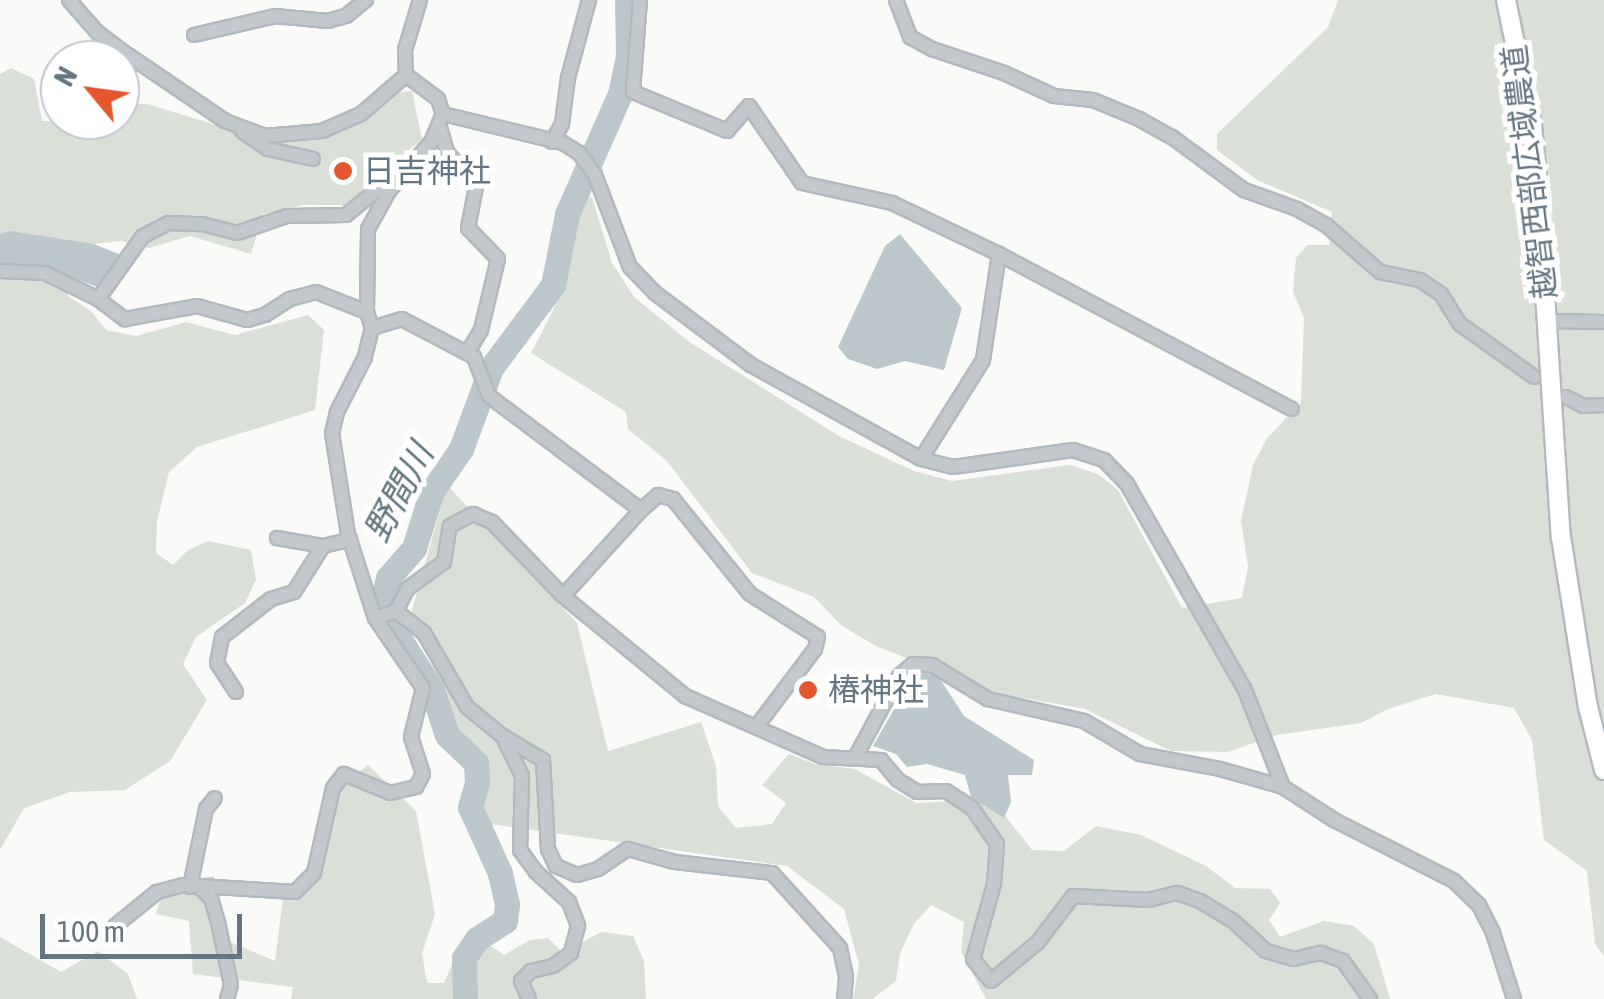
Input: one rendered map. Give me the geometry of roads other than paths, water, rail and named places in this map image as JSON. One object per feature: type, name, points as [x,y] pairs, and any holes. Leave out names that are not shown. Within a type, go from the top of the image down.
[{"type":"street","points":[[69,0],[96,32],[268,148],[313,159]]},
{"type":"street","points":[[194,35],[275,16],[328,21],[346,16],[366,0]]},
{"type":"street","points":[[420,0],[404,50],[406,75],[438,99],[447,152],[476,187],[468,228],[498,259],[481,330],[467,352]]},
{"type":"street","points":[[552,142],[562,124],[568,78],[590,0]]},
{"type":"street","points":[[640,0],[632,92],[727,131],[748,106],[802,184],[892,203],[1000,254],[1292,409]]},
{"type":"street","points":[[896,0],[910,37],[932,49],[1004,73],[1054,96],[1094,100],[1139,119],[1172,136],[1244,190],[1297,209],[1326,226],[1380,272],[1420,280],[1442,294],[1460,324],[1534,377]]},
{"type":"street","name":"越智西部広域農道","points":[[1506,0],[1532,125],[1561,537],[1588,707],[1604,770]]},
{"type":"street","points":[[234,125],[265,136],[322,131],[362,114],[406,75]]},
{"type":"street","points":[[441,119],[552,142],[579,153],[595,174],[630,267],[655,293],[751,365],[921,459],[953,467],[1073,450],[1104,460],[1127,484],[1245,690],[1283,787]]},
{"type":"street","points":[[115,926],[157,892],[195,887],[295,892],[314,873],[332,788],[344,774],[390,793],[416,787],[424,774],[411,737],[423,688],[375,618],[350,540],[332,433],[336,412],[365,357],[372,328],[367,312],[368,229],[411,164],[431,142],[441,119]]},
{"type":"street","points":[[98,299],[143,236],[169,224],[202,224],[237,233],[287,216],[346,215],[382,182],[411,164]]},
{"type":"street","points":[[921,459],[983,360],[1000,254]]},
{"type":"street","points":[[0,271],[45,273],[98,299],[125,318],[196,306],[247,320],[265,316],[290,299],[316,292],[367,312]]},
{"type":"street","points":[[372,328],[402,319],[467,352],[474,357],[489,396],[641,510]]},
{"type":"street","points":[[1548,322],[1604,322]]},
{"type":"street","points":[[1566,397],[1584,406],[1604,405]]},
{"type":"street","points":[[564,596],[658,495],[674,500],[750,594],[818,637],[815,649],[756,726]]},
{"type":"street","points":[[375,618],[396,611],[407,589],[444,562],[450,526],[473,514],[492,522],[564,596],[685,696],[822,757],[881,760],[898,780],[917,792],[946,792],[972,808],[997,844],[994,884],[973,958],[991,981],[1038,942],[1073,896],[1148,900],[1177,893],[1232,920],[1266,951],[1294,960],[1321,953],[1343,961],[1370,999]]},
{"type":"street","points":[[277,538],[323,546],[350,540]]},
{"type":"street","points":[[236,692],[217,663],[222,637],[271,600],[294,592],[323,546]]},
{"type":"street","points":[[396,611],[424,633],[467,706],[501,736],[544,760],[548,849],[556,866],[577,875],[598,869],[628,849],[674,862],[772,873],[840,948],[846,977],[844,999]]},
{"type":"street","points":[[856,756],[899,676],[913,664],[932,665],[988,700],[1084,721],[1140,754],[1181,765],[1220,769],[1283,787],[1334,820],[1454,881],[1479,905],[1493,933],[1514,999]]},
{"type":"street","points":[[501,736],[520,764],[520,850],[536,872],[569,902],[578,926],[571,954],[553,966],[532,970],[521,980],[529,999]]},
{"type":"street","points":[[195,887],[206,809],[215,798]]},
{"type":"street","points":[[195,887],[211,898],[231,985],[228,999]]},
{"type":"waterway","name":"野間川","points":[[465,999],[464,958],[477,939],[505,921],[507,904],[500,873],[470,807],[477,782],[476,763],[447,735],[432,690],[392,627],[383,599],[388,578],[414,548],[432,491],[461,449],[491,368],[553,285],[567,214],[620,94],[628,56],[627,0]]},
{"type":"place","name":"日吉神社","points":[[343,171]]},
{"type":"place","name":"椿神社","points":[[808,690]]}]
